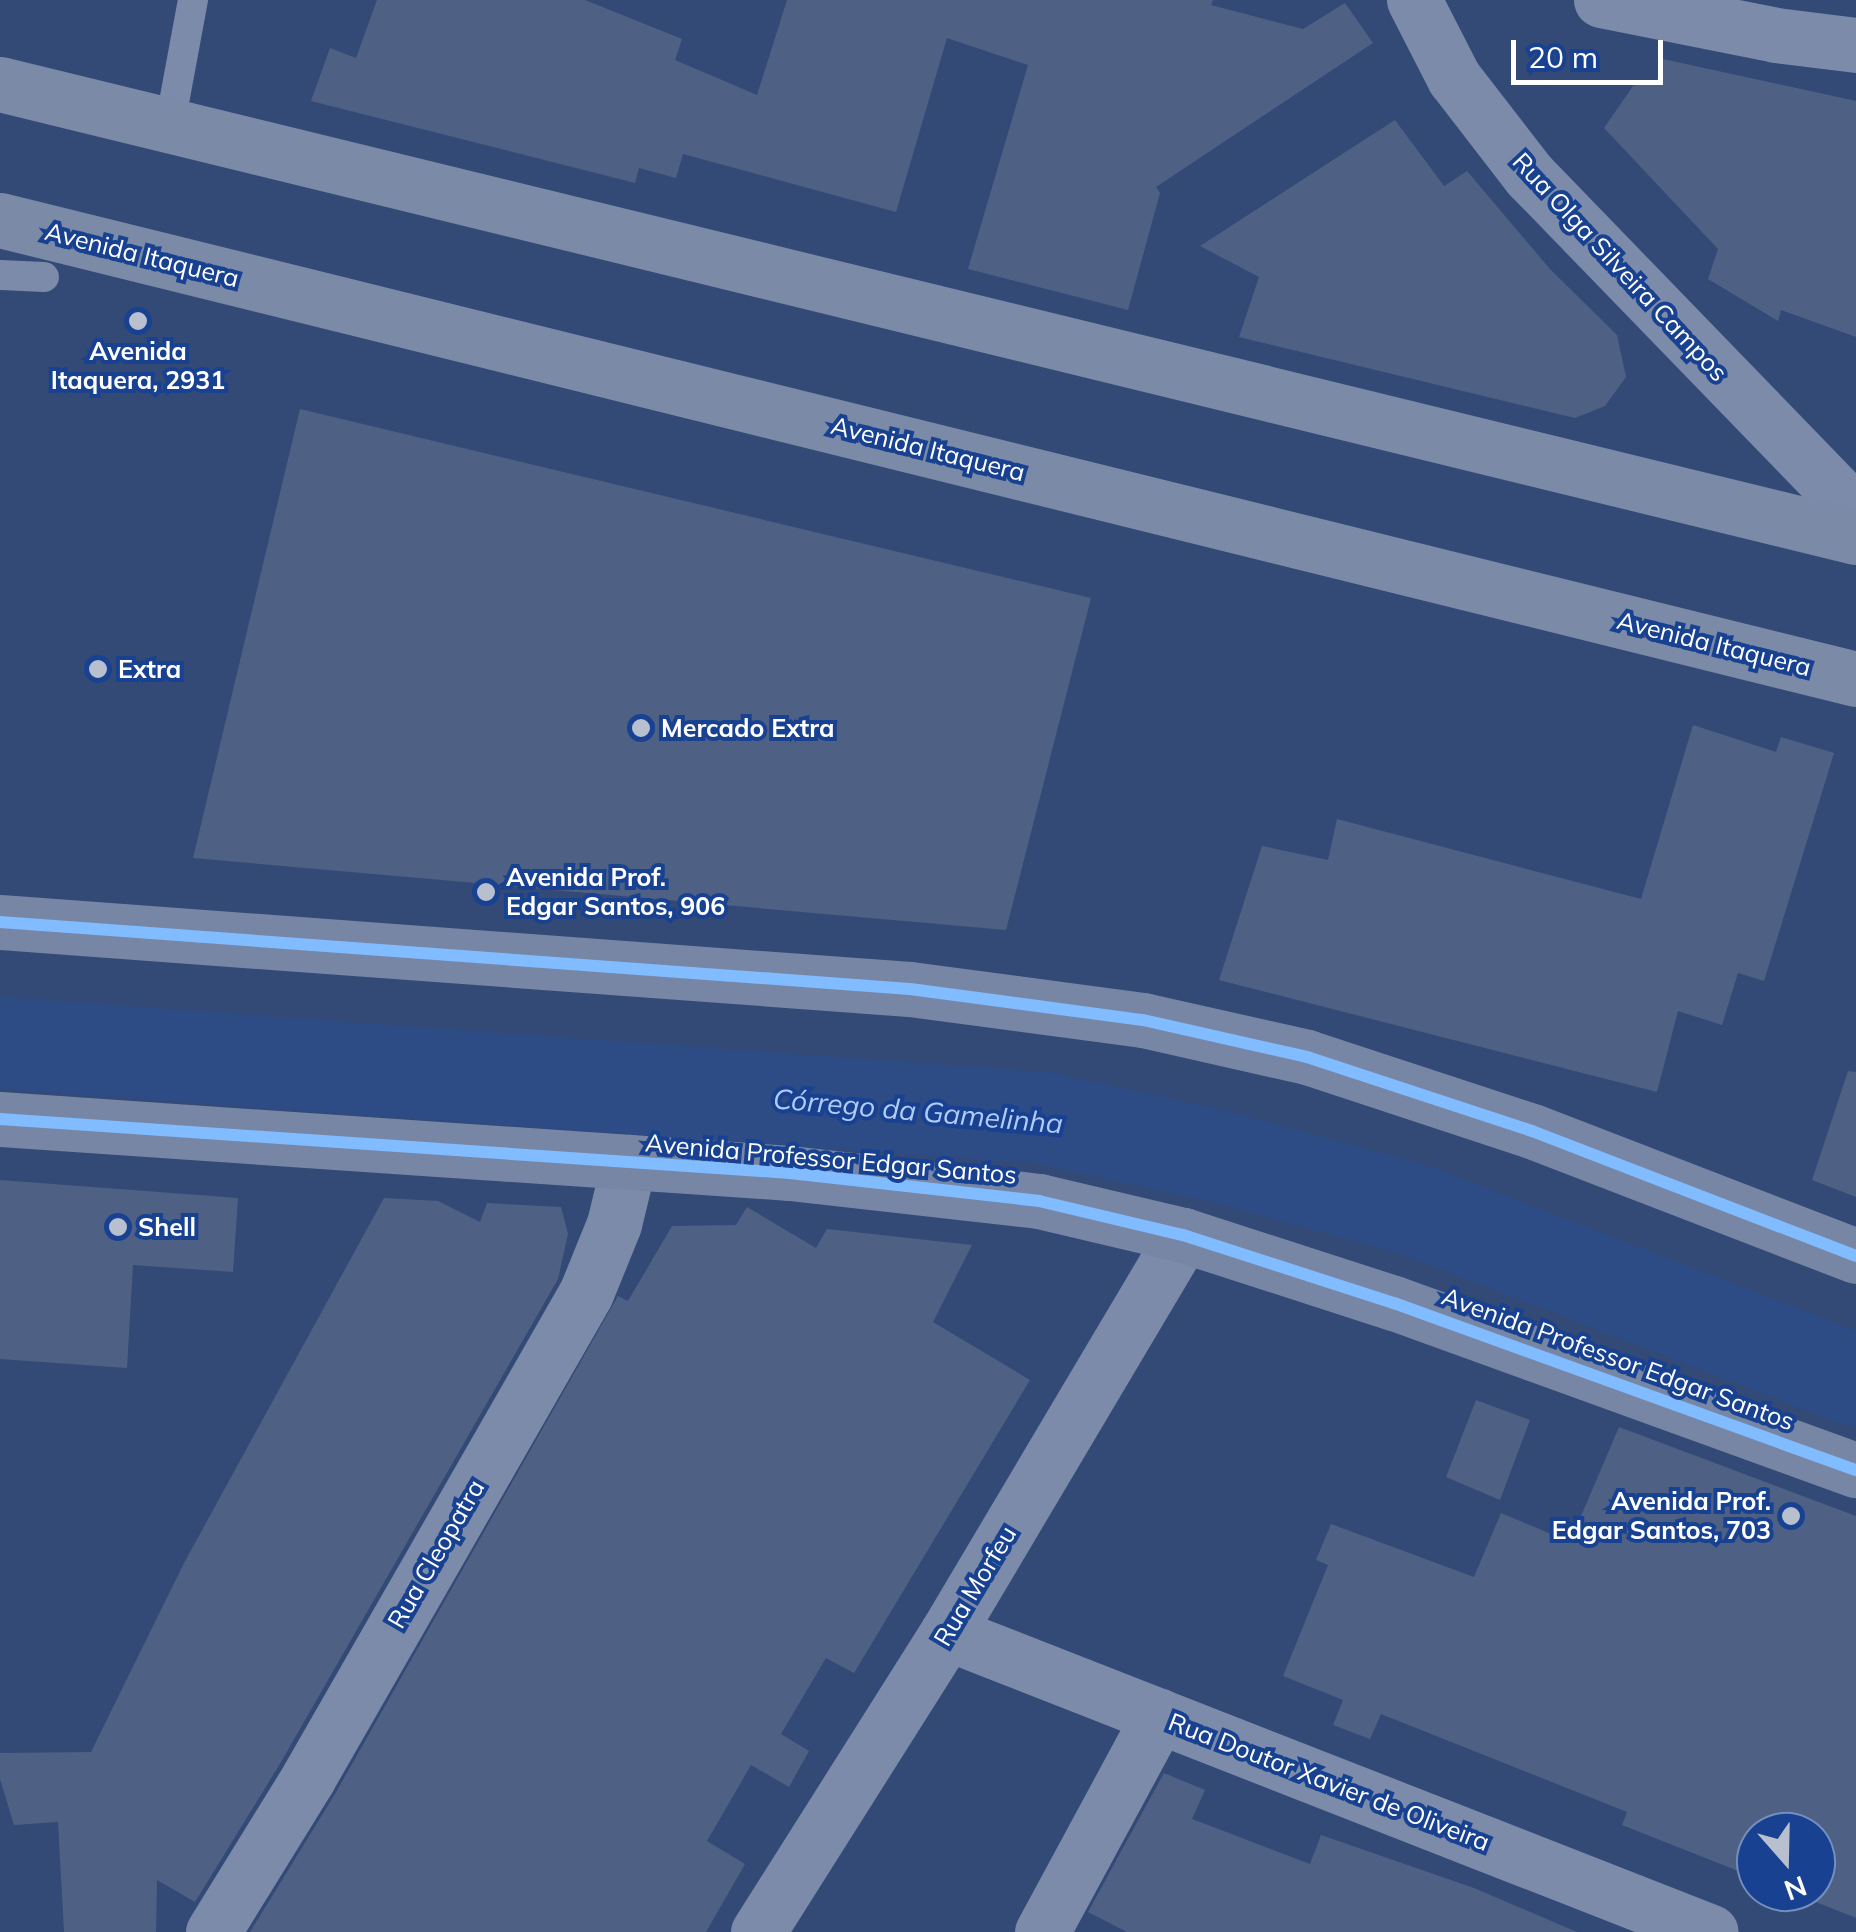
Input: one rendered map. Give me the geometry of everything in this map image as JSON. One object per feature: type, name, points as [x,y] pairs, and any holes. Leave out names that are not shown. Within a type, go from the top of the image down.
[{"type":"main road","points":[[0,84],[1856,538]]},
{"type":"main road","name":"Avenida Itaquera","points":[[0,220],[1856,679]]},
{"type":"main road","points":[[0,922],[910,989],[1142,1020],[1306,1057],[1532,1131],[1856,1256]]},
{"type":"main road","name":"Avenida Professor Edgar Santos","points":[[0,1119],[790,1173],[1038,1201],[1183,1235],[1412,1309],[1856,1470]]},
{"type":"street","name":"Rua Olga Silveira Campos","points":[[1414,0],[1454,78],[1529,175],[1856,512]]},
{"type":"street","points":[[1601,0],[1776,35],[1856,45]]},
{"type":"street","name":"Rua Cleopatra","points":[[214,1932],[308,1778],[586,1293],[614,1224],[629,1162]]},
{"type":"street","name":"Rua Morfeu","points":[[758,1932],[947,1632],[1183,1235]]},
{"type":"street","name":"Rua Doutor Xavier de Oliveira","points":[[947,1632],[1711,1932]]},
{"type":"street","points":[[1042,1932],[1158,1716]]},
{"type":"lane","points":[[170,124],[193,0]]},
{"type":"lane","points":[[0,275],[44,277]]},
{"type":"building","points":[[377,0],[585,0],[682,39],[675,60],[757,95],[787,0],[1213,0],[1211,5],[1303,29],[1345,3],[1373,43],[1156,187],[1160,193],[1128,310],[968,269],[1028,65],[947,38],[896,212],[683,154],[676,178],[639,168],[635,183],[311,101],[330,48],[356,58]]},
{"type":"building","points":[[1663,59],[1856,101],[1856,337],[1781,310],[1778,321],[1708,279],[1718,249],[1604,128],[1633,86],[1657,80]]},
{"type":"building","points":[[1395,120],[1444,186],[1467,171],[1550,269],[1617,335],[1626,377],[1605,406],[1575,418],[1239,337],[1259,277],[1200,246]]},
{"type":"building","name":"Mercado Extra","points":[[300,409],[1091,598],[1006,930],[193,858]]},
{"type":"building","points":[[1693,725],[1776,752],[1781,737],[1834,753],[1764,981],[1738,973],[1722,1025],[1678,1011],[1657,1092],[1219,980],[1262,846],[1328,860],[1337,819],[1641,899]]},
{"type":"building","points":[[1848,1071],[1856,1072],[1856,1197],[1812,1180]]},
{"type":"building","name":"Shell","points":[[0,1180],[238,1198],[233,1272],[133,1265],[127,1368],[0,1359]]},
{"type":"building","points":[[384,1198],[438,1201],[480,1222],[487,1203],[561,1207],[568,1234],[558,1279],[281,1762],[195,1902],[157,1880],[156,1932],[64,1932],[58,1822],[14,1825],[0,1779],[0,1753],[91,1752],[184,1563]]},
{"type":"building","points":[[747,1207],[816,1248],[827,1229],[972,1245],[933,1322],[1030,1380],[854,1673],[826,1658],[781,1734],[809,1751],[789,1787],[751,1765],[707,1841],[745,1864],[706,1932],[250,1932],[335,1794],[618,1296],[628,1301],[672,1226],[736,1225]]},
{"type":"building","points":[[1476,1400],[1530,1420],[1500,1500],[1446,1477]]},
{"type":"building","points":[[1619,1427],[1856,1516],[1856,1918],[1836,1910],[1836,1812],[1736,1812],[1736,1870],[1622,1825],[1627,1812],[1381,1714],[1370,1739],[1333,1725],[1343,1700],[1283,1676],[1328,1565],[1316,1560],[1331,1524],[1474,1577],[1501,1513],[1570,1542]]},
{"type":"building","points":[[1164,1773],[1205,1790],[1192,1819],[1310,1864],[1321,1835],[1474,1888],[1577,1932],[1127,1932],[1088,1912]]},
{"type":"waterway","name":"Córrego da Gamelinha","points":[[0,1043],[1043,1118],[1218,1156],[1415,1210],[1856,1380]]},
{"type":"cycle path","points":[[0,922],[910,989],[1143,1020],[1307,1057],[1532,1131],[1856,1256]]},
{"type":"cycle path","points":[[0,1119],[790,1173],[1039,1201],[1183,1235],[1394,1303],[1856,1470]]},
{"type":"place","name":"Avenida Itaquera, 2931","points":[[138,321]]},
{"type":"place","name":"Extra","points":[[98,669]]},
{"type":"place","name":"Mercado Extra","points":[[641,728]]},
{"type":"place","name":"Avenida Prof. Edgar Santos, 906","points":[[486,892]]},
{"type":"place","name":"Shell","points":[[118,1227]]},
{"type":"place","name":"Avenida Prof. Edgar Santos, 703","points":[[1791,1516]]}]
